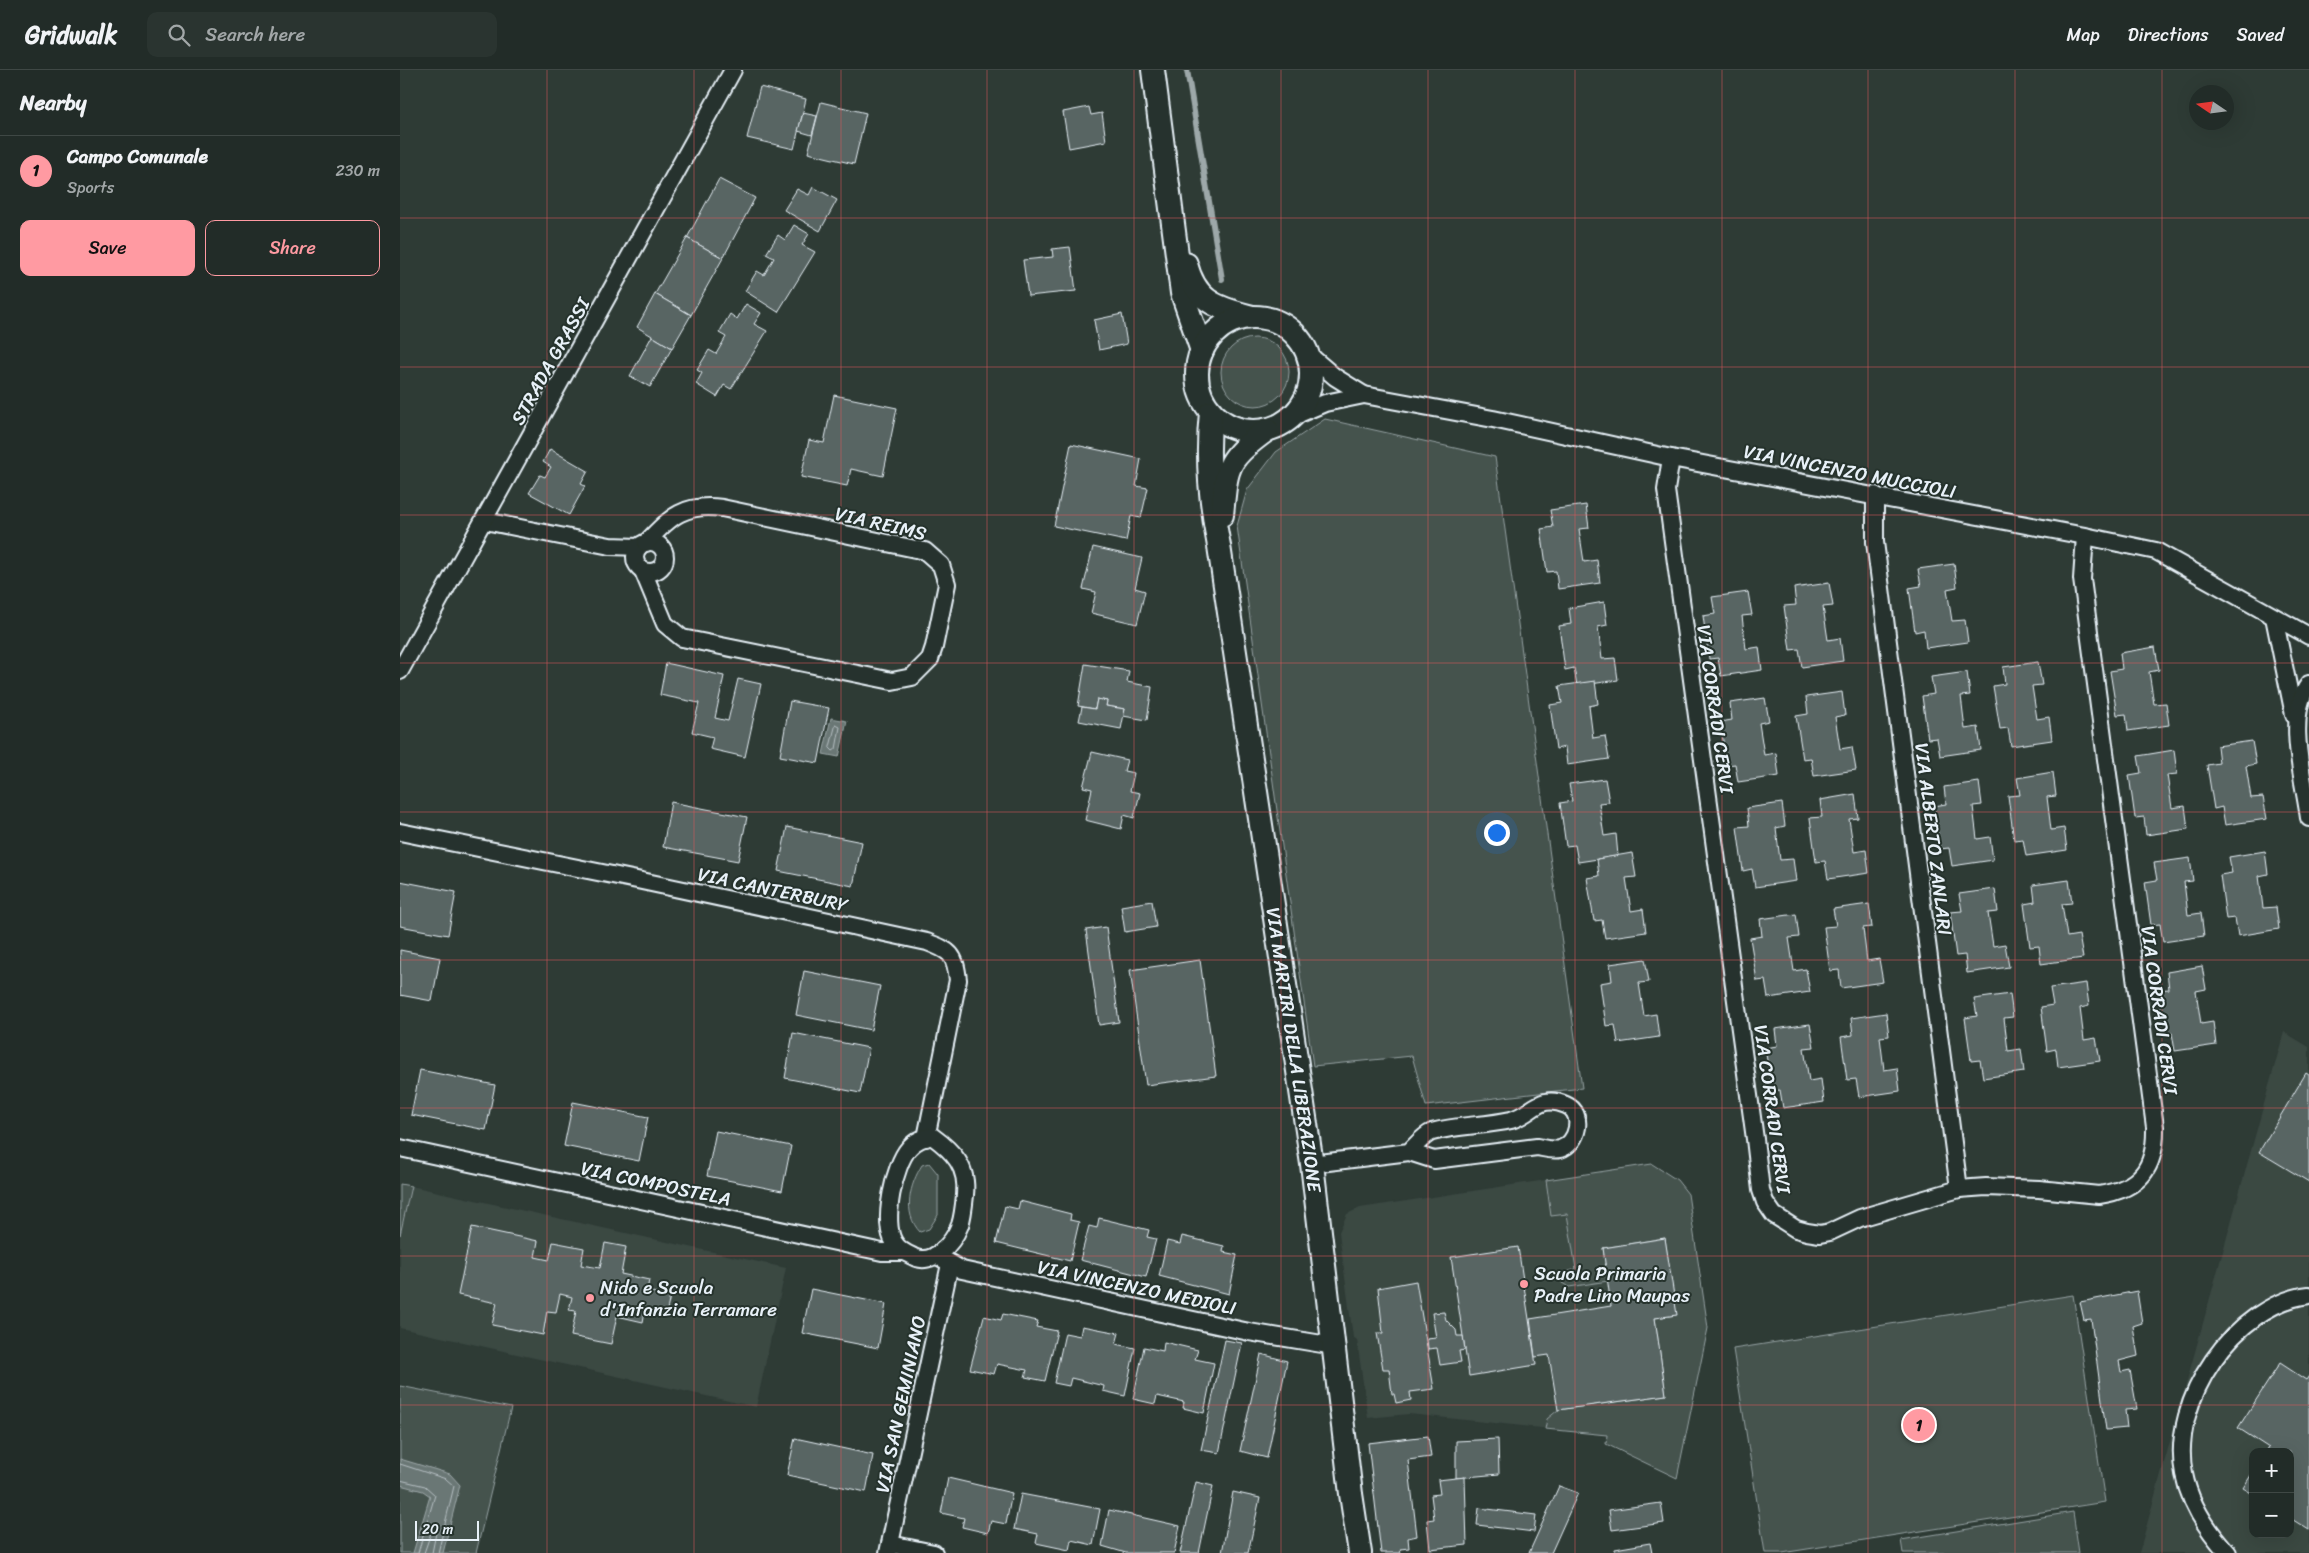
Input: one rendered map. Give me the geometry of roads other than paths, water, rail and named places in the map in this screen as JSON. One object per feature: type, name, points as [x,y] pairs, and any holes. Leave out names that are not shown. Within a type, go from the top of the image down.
[{"type":"street","name":"STRADA GRASSI","points":[[400,671],[733,70]]},
{"type":"street","name":"VIA MARTIRI DELLA LIBERAZIONE","points":[[1153,70],[1182,294],[1202,351]]},
{"type":"street","name":"VIA MARTIRI DELLA LIBERAZIONE","points":[[1171,210],[1190,279],[1199,294],[1211,303],[1252,317],[1270,319],[1286,326],[1299,339],[1308,354],[1312,371],[1310,388],[1303,404],[1292,417],[1280,425],[1267,430],[1251,432],[1222,422],[1211,412],[1202,398],[1198,382],[1198,366],[1202,351],[1210,337],[1222,326],[1252,317]]},
{"type":"street","points":[[1308,354],[1335,377],[1364,395]]},
{"type":"street","points":[[1292,417],[1325,402],[1364,395]]},
{"type":"street","name":"VIA VINCENZO MUCCIOLI","points":[[1364,395],[1493,419],[1670,458],[1875,495],[2085,536],[2156,552],[2309,636]]},
{"type":"street","name":"VIA MARTIRI DELLA LIBERAZIONE","points":[[1211,412],[1208,473],[1212,510],[1312,1164],[1351,1494],[1360,1553]]},
{"type":"street","name":"VIA MARTIRI DELLA LIBERAZIONE","points":[[1219,546],[1227,472],[1234,458],[1244,447],[1267,430]]},
{"type":"street","name":"VIA CORRADI CERVI","points":[[1670,458],[1666,490],[1756,1139],[1760,1190],[1774,1216],[1802,1230],[1820,1234],[1860,1218],[1959,1189],[1986,1187],[2099,1195],[2115,1193],[2138,1180],[2149,1164],[2156,1145],[2154,1117],[2082,579],[2085,536]]},
{"type":"street","name":"VIA ALBERTO ZANLARI","points":[[1875,495],[1875,542],[1959,1189]]},
{"type":"street","name":"VIA REIMS","points":[[703,505],[722,508],[924,552],[941,565],[947,584],[930,659],[912,678],[892,681],[682,638],[666,624],[657,606],[641,555],[682,511],[703,505]]},
{"type":"street","points":[[657,606],[662,560],[668,537],[682,511]]},
{"type":"street","points":[[484,521],[610,546],[641,555],[653,572],[662,560],[659,545],[641,555]]},
{"type":"street","points":[[2274,617],[2296,722],[2309,818]]},
{"type":"street","points":[[2296,722],[2299,703],[2309,684]]},
{"type":"street","name":"VIA CANTERBURY","points":[[400,832],[656,884],[927,942],[947,949],[956,964],[958,980],[926,1138]]},
{"type":"street","points":[[1312,1164],[1409,1152],[1434,1160],[1537,1147],[1549,1150],[1560,1149],[1570,1143],[1577,1132],[1578,1120],[1569,1106],[1553,1100],[1536,1105],[1525,1115],[1512,1120],[1431,1132],[1409,1152]]},
{"type":"street","points":[[932,1136],[951,1151],[960,1164],[966,1181],[960,1226],[946,1248],[931,1258],[916,1259],[904,1252],[894,1242],[888,1218],[893,1186],[908,1148],[920,1139],[926,1138],[932,1136]]},
{"type":"street","name":"VIA COMPOSTELA","points":[[400,1148],[882,1252],[904,1252]]},
{"type":"street","name":"VIA VINCENZO MEDIOLI","points":[[936,1254],[962,1270],[1249,1332],[1334,1346]]},
{"type":"street","name":"VIA SAN GEMINIANO","points":[[889,1548],[950,1264]]},
{"type":"street","points":[[2228,1553],[2209,1532],[2196,1506],[2184,1474],[2183,1446],[2186,1422],[2193,1398],[2203,1375],[2224,1346],[2246,1325],[2267,1309],[2287,1299],[2309,1295]]},
{"type":"street","points":[[889,1548],[934,1553]]},
{"type":"water","points":[[831,718],[847,721],[839,757],[823,754]]},
{"type":"water","points":[[400,1459],[450,1474],[460,1485],[443,1553],[413,1553],[430,1496],[423,1491],[400,1485]]},
{"type":"waterway","points":[[1187,70],[1222,279]]},
{"type":"place","name":"Scuola Primaria Padre Lino Maupas","points":[[1524,1284]]},
{"type":"place","name":"Nido e Scuola d'Infanzia Terramare","points":[[590,1298]]},
{"type":"place","name":"Campo Comunale","points":[[1919,1425]]}]
